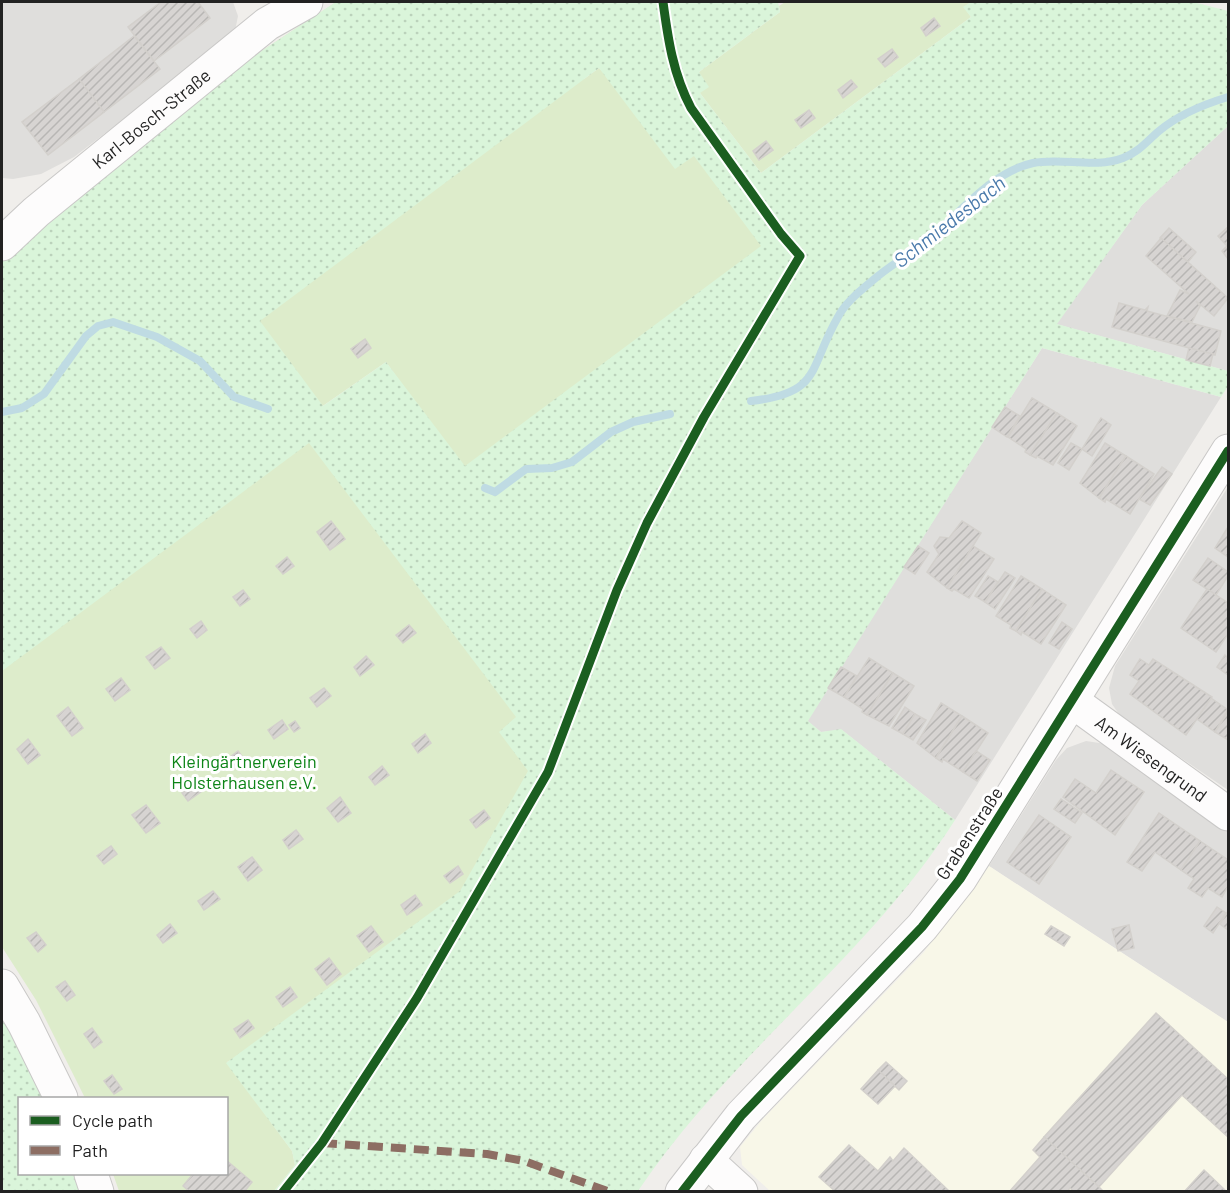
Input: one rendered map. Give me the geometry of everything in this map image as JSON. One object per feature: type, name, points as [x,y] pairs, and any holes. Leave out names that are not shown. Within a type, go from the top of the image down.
[{"type":"street","name":"Karl-Bosch-Straße","points":[[6,232],[261,13],[306,2]]},
{"type":"street","name":"Grabenstraße","points":[[682,1191],[741,1116],[929,919],[977,854],[1228,451]]},
{"type":"street","name":"Am Wiesengrund","points":[[1072,701],[1228,814]]},
{"type":"street","points":[[2,986],[24,1023],[61,1097]]},
{"type":"street","points":[[706,1161],[741,1191]]},
{"type":"street","points":[[92,1175],[97,1191]]},
{"type":"shaded area","points":[[2,2],[233,2],[238,16],[235,31],[229,38],[74,157],[41,174],[13,179],[2,178]]},
{"type":"shaded area","points":[[1228,126],[1228,371],[1056,324],[1142,205]]},
{"type":"shaded area","points":[[1042,348],[1221,397],[955,820],[842,730],[821,732],[807,721]]},
{"type":"shaded area","points":[[1228,487],[1228,790],[1121,717],[1112,704],[1109,688],[1115,666]]},
{"type":"shaded area","points":[[1086,741],[1106,744],[1228,830],[1228,1022],[989,866],[1056,760],[1067,748]]},
{"type":"shaded area","points":[[989,866],[1228,1022],[1228,1191],[770,1191],[742,1165],[740,1147],[762,1120],[924,952]]},
{"type":"green space","points":[[336,2],[584,79],[599,68],[694,155],[778,244],[509,532],[386,362],[317,410],[107,169],[236,68]]},
{"type":"green space","points":[[336,2],[778,2],[780,12],[699,72],[709,87],[700,93],[761,173],[971,17],[963,7],[971,2],[1193,2],[1228,11],[1228,126],[1142,205],[1057,324],[1228,371],[1228,386],[1221,397],[1042,348],[808,721],[821,732],[841,729],[955,820],[920,870],[881,917],[714,1095],[674,1142],[638,1191],[274,1191],[295,1165],[292,1151],[226,1063],[460,891],[528,771],[499,732],[516,717],[309,443],[2,671],[2,260],[236,68]],"holes":[[[599,68],[675,169],[694,156],[761,246],[465,466],[386,362],[323,406],[260,321]]]},
{"type":"green space","points":[[785,2],[971,2],[964,7],[971,17],[761,173],[700,93],[699,72],[780,12],[779,6]]},
{"type":"green space","name":"Kleingärtnerverein Holsterhausen e.V.","points":[[309,437],[584,662],[430,964],[227,1062],[292,1151],[295,1165],[274,1191],[119,1191],[113,1175],[228,1175],[228,1097],[84,1097],[36,1000],[2,947],[2,638]]},
{"type":"green space","points":[[2,1017],[43,1097],[18,1097],[18,1175],[73,1175],[79,1191],[2,1191]]},
{"type":"building","points":[[161,2],[198,2],[210,18],[154,61],[128,27]]},
{"type":"building","points":[[934,18],[940,26],[926,36],[921,28]]},
{"type":"building","points":[[134,36],[160,69],[104,112],[79,79]]},
{"type":"building","points":[[892,49],[898,57],[885,67],[878,59]]},
{"type":"building","points":[[79,79],[104,112],[48,155],[22,122]]},
{"type":"building","points":[[851,80],[857,87],[843,98],[838,90]]},
{"type":"building","points":[[809,110],[815,118],[801,128],[795,120]]},
{"type":"building","points":[[766,141],[773,150],[759,160],[753,151]]},
{"type":"building","points":[[1228,227],[1228,259],[1222,251],[1227,246],[1218,236]]},
{"type":"building","points":[[1169,228],[1196,252],[1188,262],[1160,238]]},
{"type":"building","points":[[1161,238],[1228,298],[1214,316],[1196,301],[1200,306],[1192,322],[1167,316],[1180,290],[1189,294],[1146,256]]},
{"type":"building","points":[[1119,303],[1145,310],[1148,307],[1147,311],[1221,331],[1215,355],[1112,327]]},
{"type":"building","points":[[365,339],[371,348],[358,358],[351,349]]},
{"type":"building","points":[[1189,348],[1213,354],[1210,366],[1186,360]]},
{"type":"building","points":[[1032,398],[1057,413],[1030,455],[1025,452],[1026,449],[1008,437]]},
{"type":"building","points":[[1005,407],[1020,416],[1007,437],[992,427]]},
{"type":"building","points":[[1057,413],[1077,426],[1053,465],[1037,456],[1036,458],[1030,455]]},
{"type":"building","points":[[1101,418],[1111,425],[1092,456],[1082,449]]},
{"type":"building","points":[[1071,443],[1082,449],[1069,470],[1058,463]]},
{"type":"building","points":[[1105,443],[1126,456],[1099,498],[1080,483]]},
{"type":"building","points":[[1126,456],[1154,474],[1130,514],[1106,499],[1105,502],[1099,498]]},
{"type":"building","points":[[1162,467],[1172,474],[1150,505],[1139,499]]},
{"type":"building","points":[[331,521],[345,539],[330,550],[317,532]]},
{"type":"building","points":[[962,521],[981,533],[947,588],[927,572],[939,554],[934,546],[940,537],[949,538]]},
{"type":"building","points":[[1228,527],[1228,557],[1215,548]]},
{"type":"building","points":[[918,546],[929,553],[915,574],[904,567]]},
{"type":"building","points":[[973,546],[994,559],[969,598],[954,589],[952,591],[947,588]]},
{"type":"building","points":[[287,557],[294,566],[283,574],[276,566]]},
{"type":"building","points":[[1208,558],[1228,572],[1228,576],[1216,595],[1193,580]]},
{"type":"building","points":[[1005,572],[1015,578],[995,609],[985,602]]},
{"type":"building","points":[[988,576],[998,582],[985,602],[975,596]]},
{"type":"building","points":[[1021,576],[1042,589],[1016,631],[996,616]]},
{"type":"building","points":[[1042,589],[1066,605],[1041,644],[1022,632],[1021,635],[1016,631]]},
{"type":"building","points":[[1207,589],[1228,603],[1228,634],[1216,652],[1181,628]]},
{"type":"building","points":[[243,590],[250,599],[240,606],[233,597]]},
{"type":"building","points":[[201,621],[207,630],[197,638],[190,629]]},
{"type":"building","points":[[1062,622],[1072,629],[1059,649],[1049,643]]},
{"type":"building","points":[[409,625],[416,633],[403,643],[396,635]]},
{"type":"building","points":[[161,647],[170,658],[155,669],[146,657]]},
{"type":"building","points":[[1225,655],[1228,658],[1228,675],[1217,667]]},
{"type":"building","points":[[366,656],[374,665],[360,676],[354,667]]},
{"type":"building","points":[[869,658],[893,673],[867,715],[862,712],[863,709],[844,697]]},
{"type":"building","points":[[1140,659],[1149,665],[1153,659],[1212,697],[1186,735],[1130,694],[1139,681],[1130,675]]},
{"type":"building","points":[[841,667],[857,676],[844,697],[828,688]]},
{"type":"building","points":[[893,673],[914,686],[889,726],[867,715]]},
{"type":"building","points":[[121,678],[130,690],[115,701],[106,689]]},
{"type":"building","points":[[324,688],[331,696],[317,707],[310,698]]},
{"type":"building","points":[[1211,698],[1228,710],[1215,732],[1197,719]]},
{"type":"building","points":[[941,703],[962,716],[936,758],[917,743]]},
{"type":"building","points":[[68,707],[83,728],[72,736],[57,716]]},
{"type":"building","points":[[905,707],[915,714],[903,734],[892,728]]},
{"type":"building","points":[[1228,712],[1228,740],[1215,732]]},
{"type":"building","points":[[915,714],[926,720],[913,740],[903,734]]},
{"type":"building","points":[[962,716],[988,733],[963,772],[943,759],[942,762],[936,758]]},
{"type":"building","points":[[282,720],[288,729],[274,739],[268,730]]},
{"type":"building","points":[[295,721],[300,728],[294,732],[289,725]]},
{"type":"building","points":[[425,734],[431,743],[418,753],[412,744]]},
{"type":"building","points":[[28,739],[40,755],[28,764],[17,749]]},
{"type":"building","points":[[238,751],[245,760],[231,770],[225,761]]},
{"type":"building","points":[[976,751],[990,760],[977,781],[963,772]]},
{"type":"building","points":[[382,766],[389,775],[375,785],[369,777]]},
{"type":"building","points":[[1111,770],[1144,792],[1115,835],[1063,797],[1075,779],[1096,793]]},
{"type":"building","points":[[196,783],[202,791],[188,801],[182,793]]},
{"type":"building","points":[[340,797],[351,813],[338,822],[327,808]]},
{"type":"building","points":[[1061,799],[1082,813],[1075,823],[1054,809]]},
{"type":"building","points":[[146,805],[160,823],[146,833],[132,815]]},
{"type":"building","points":[[484,810],[490,818],[476,828],[470,820]]},
{"type":"building","points":[[1159,813],[1200,841],[1181,870],[1155,852],[1142,871],[1127,862]]},
{"type":"building","points":[[1039,815],[1071,837],[1039,884],[1007,862]]},
{"type":"building","points":[[296,830],[303,839],[289,849],[283,840]]},
{"type":"building","points":[[1200,841],[1228,858],[1228,886],[1222,897],[1208,888],[1202,897],[1188,888],[1194,879],[1181,870]]},
{"type":"building","points":[[111,846],[117,854],[104,864],[97,856]]},
{"type":"building","points":[[252,857],[262,870],[248,881],[238,867]]},
{"type":"building","points":[[458,866],[463,874],[450,883],[444,876]]},
{"type":"building","points":[[213,891],[220,899],[204,910],[198,901]]},
{"type":"building","points":[[415,895],[422,905],[407,915],[401,905]]},
{"type":"building","points":[[1217,907],[1226,913],[1213,933],[1204,926]]},
{"type":"building","points":[[1228,911],[1228,930],[1220,924]]},
{"type":"building","points":[[170,924],[177,933],[163,943],[157,935]]},
{"type":"building","points":[[1129,925],[1134,948],[1118,951],[1112,929]]},
{"type":"building","points":[[371,926],[383,942],[369,952],[357,936]]},
{"type":"building","points":[[1051,926],[1070,937],[1064,946],[1045,934]]},
{"type":"building","points":[[36,932],[46,945],[38,952],[27,938]]},
{"type":"building","points":[[329,958],[341,974],[327,985],[315,969]]},
{"type":"building","points":[[65,981],[75,995],[67,1001],[56,987]]},
{"type":"building","points":[[290,987],[297,997],[283,1007],[276,997]]},
{"type":"building","points":[[1156,1013],[1228,1079],[1228,1137],[1182,1095],[1099,1187],[1044,1137]]},
{"type":"building","points":[[248,1020],[254,1028],[240,1038],[234,1029]]},
{"type":"building","points":[[92,1028],[102,1042],[94,1048],[84,1034]]},
{"type":"building","points":[[886,1062],[907,1081],[899,1090],[878,1070]]},
{"type":"building","points":[[878,1070],[895,1086],[878,1104],[861,1089]]},
{"type":"building","points":[[112,1075],[122,1089],[114,1094],[104,1081]]},
{"type":"building","points":[[1044,1137],[1104,1192],[1074,1192],[1070,1188],[1067,1192],[1009,1192],[1040,1157],[1033,1150]]},
{"type":"building","points":[[849,1145],[878,1171],[890,1157],[893,1161],[904,1148],[950,1192],[836,1192],[819,1177]]},
{"type":"building","points":[[228,1162],[252,1182],[244,1192],[190,1192],[183,1186],[192,1175],[228,1175]]},
{"type":"building","points":[[1204,1170],[1227,1192],[1184,1192]]},
{"type":"waterway","name":"Schmiedesbach","points":[[751,401],[790,392],[802,385],[810,376],[838,317],[849,302],[879,275],[927,241],[979,193],[1005,174],[1033,163],[1055,161],[1101,163],[1129,156],[1183,115],[1228,97]]},
{"type":"waterway","name":"Schmiedesbach","points":[[2,412],[22,408],[44,394],[86,336],[98,326],[113,322],[157,337],[200,361],[234,397],[268,409]]},
{"type":"waterway","name":"Schmiedesbach","points":[[485,488],[495,492],[526,469],[552,468],[572,462],[611,432],[633,422],[670,414]]},
{"type":"marked path","points":[[322,1143],[487,1154],[524,1161],[610,1192]]},
{"type":"cycle path","points":[[283,1192],[322,1143],[417,998],[548,772],[617,590],[647,523],[704,417],[800,256],[781,234],[691,108],[680,82],[669,43],[663,2]]},
{"type":"cycle path","points":[[682,1192],[741,1116],[922,927],[960,879],[1228,451]]}]
